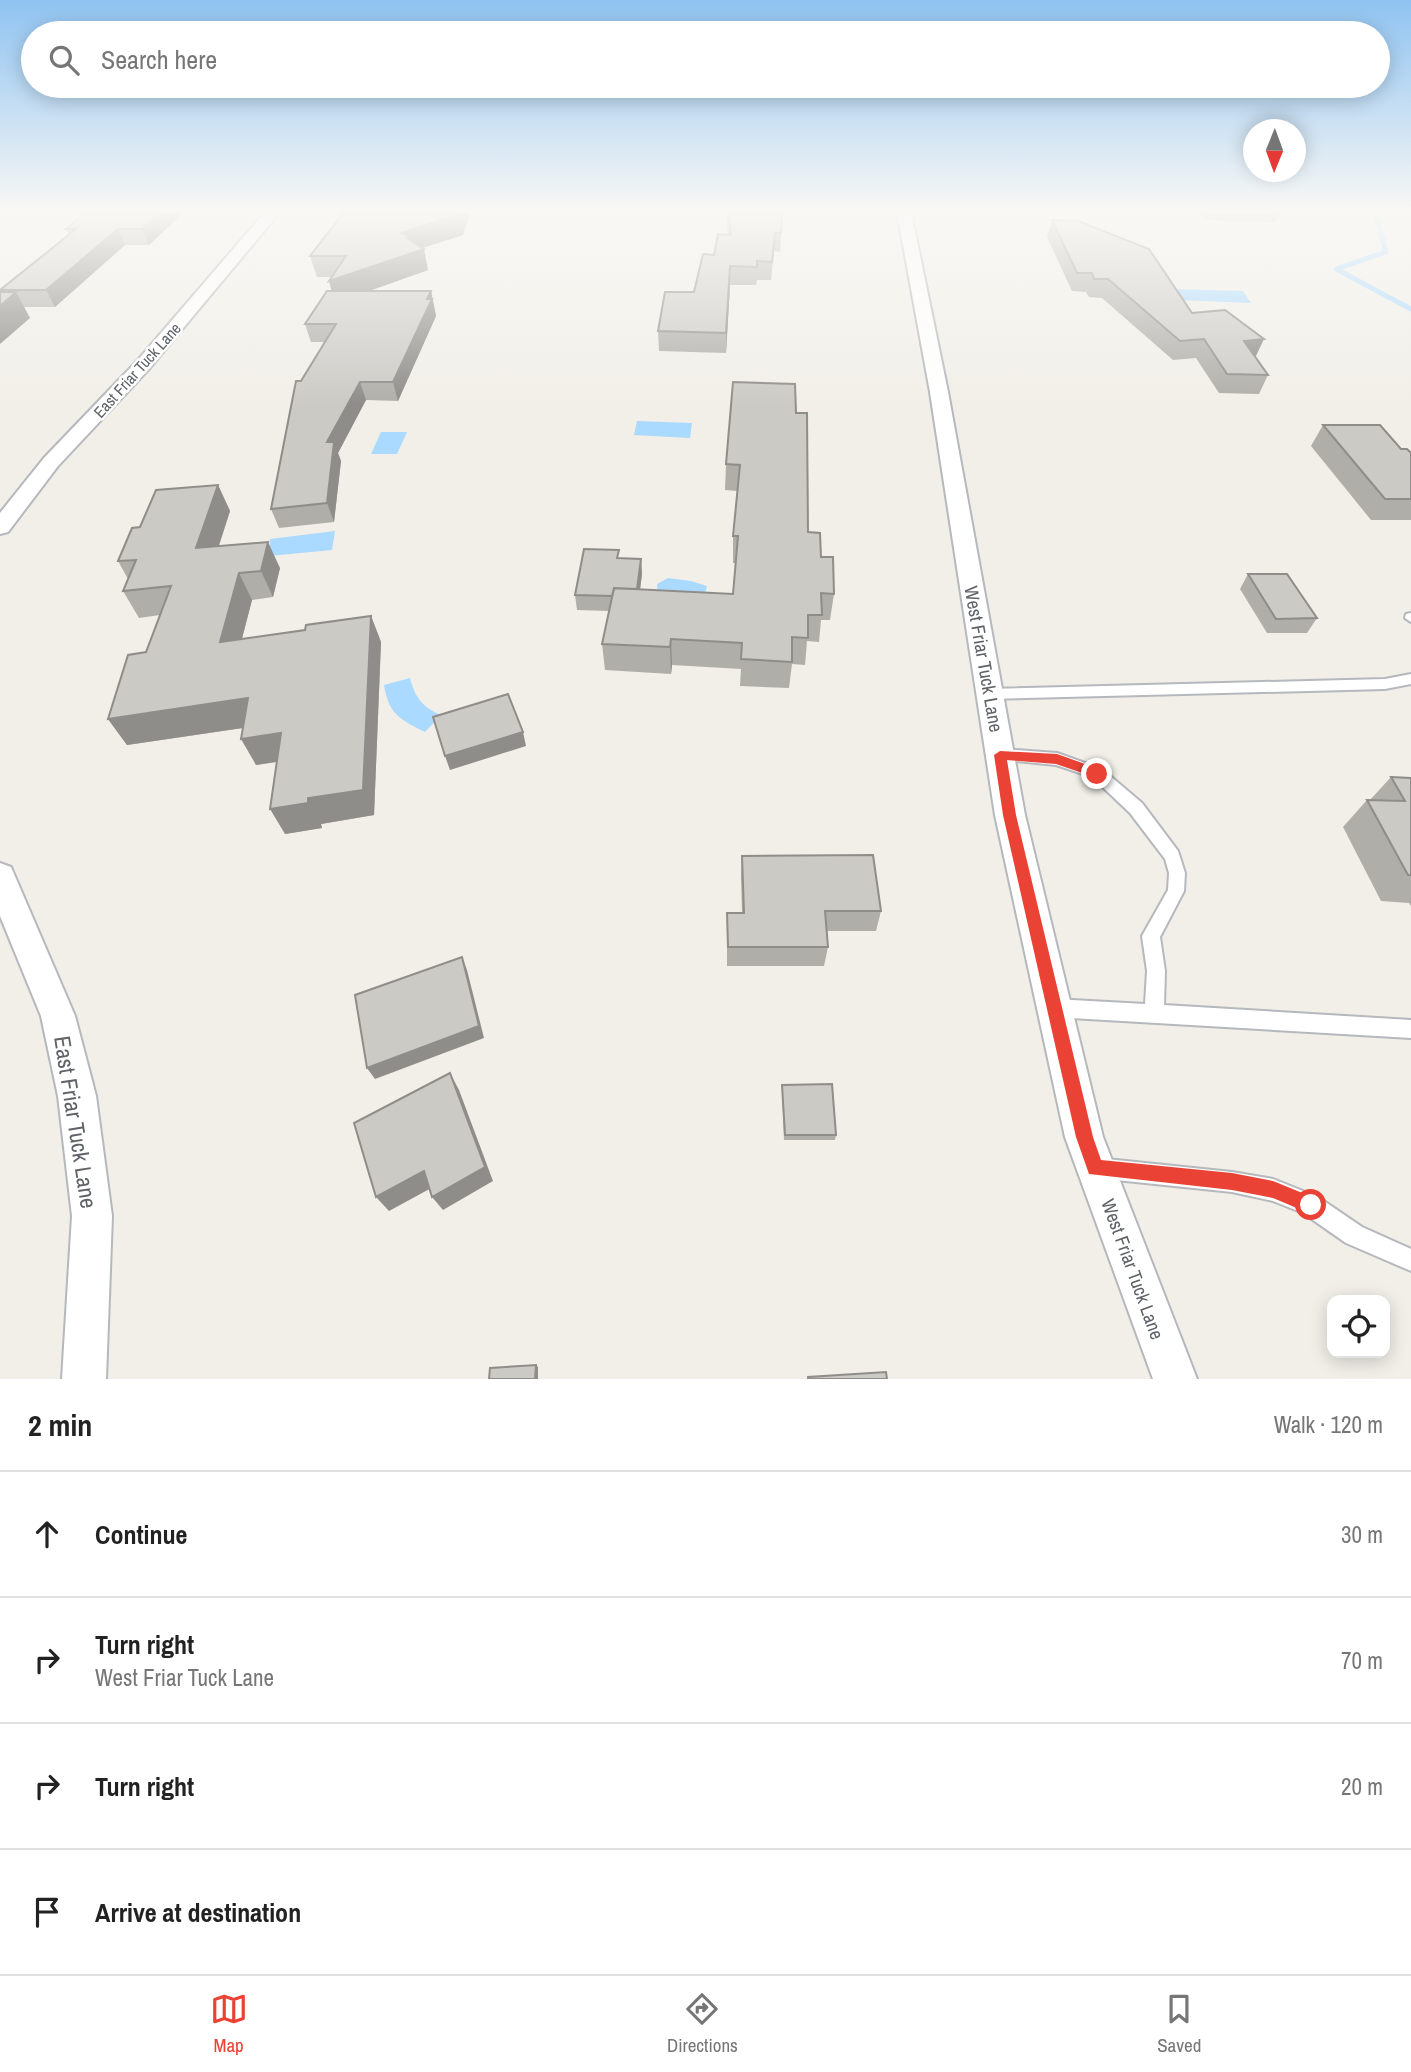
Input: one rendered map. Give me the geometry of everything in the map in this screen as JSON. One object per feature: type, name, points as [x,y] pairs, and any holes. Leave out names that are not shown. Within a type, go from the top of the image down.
[{"type":"street","name":"East Friar Tuck Lane","points":[[0,527],[51,462],[143,365],[218,276]]},
{"type":"street","name":"West Friar Tuck Lane","points":[[917,276],[937,381],[1010,815],[1084,1137],[1175,1379]]},
{"type":"street","name":"East Friar Tuck Lane","points":[[0,877],[58,1016],[77,1096],[92,1216],[84,1379]]},
{"type":"lane","points":[[989,694],[1385,684],[1411,679]]},
{"type":"lane","points":[[1000,755],[1057,759],[1097,774],[1136,808],[1172,856],[1177,873],[1176,891],[1151,936],[1156,971],[1154,1014]]},
{"type":"lane","points":[[1054,1008],[1411,1030]]},
{"type":"lane","points":[[1095,1168],[1232,1182],[1273,1190],[1311,1205],[1354,1236],[1411,1260]]},
{"type":"water","points":[[1171,289],[1243,291],[1251,303],[1178,300]]},
{"type":"water","points":[[637,421],[692,423],[690,438],[634,435]]},
{"type":"water","points":[[381,432],[407,432],[397,454],[371,454]]},
{"type":"water","points":[[335,531],[332,550],[269,556],[270,539]]},
{"type":"water","points":[[668,578],[707,586],[704,597],[658,597],[657,584]]},
{"type":"water","points":[[410,678],[420,701],[441,715],[425,732],[397,715],[386,695],[384,685]]},
{"type":"building","points":[[17,276],[62,276],[46,290],[0,290]]},
{"type":"building","points":[[698,276],[729,276],[726,333],[658,331],[665,292],[694,292]]},
{"type":"building","points":[[1093,276],[1167,276],[1192,313],[1225,310],[1264,339],[1244,341],[1268,375],[1227,374],[1204,339],[1180,341],[1108,279],[1094,279]]},
{"type":"building","points":[[327,291],[431,291],[427,299],[432,299],[393,382],[360,382],[327,442],[334,442],[327,503],[271,509],[296,381],[301,381],[336,324],[305,324]]},
{"type":"building","points":[[0,292],[16,292],[0,306]]},
{"type":"building","points":[[733,382],[795,384],[796,413],[807,413],[808,532],[820,533],[821,557],[833,557],[834,594],[821,593],[822,615],[808,615],[808,638],[792,637],[792,662],[741,659],[742,643],[671,639],[670,647],[602,644],[614,588],[733,594],[738,536],[733,536],[740,465],[726,464]]},
{"type":"building","points":[[1323,425],[1380,425],[1401,449],[1407,449],[1411,453],[1411,499],[1385,499]]},
{"type":"building","points":[[218,485],[196,548],[268,542],[261,571],[239,573],[220,642],[305,630],[306,625],[371,616],[363,790],[308,798],[308,803],[270,809],[281,733],[241,739],[248,698],[108,719],[128,655],[146,652],[171,586],[123,591],[136,560],[118,561],[132,528],[140,527],[156,490]]},
{"type":"building","points":[[584,549],[619,550],[617,558],[641,559],[637,589],[614,588],[612,596],[575,595]]},
{"type":"building","points":[[1248,574],[1287,574],[1317,618],[1276,619]]},
{"type":"building","points":[[508,694],[523,732],[445,756],[433,717]]},
{"type":"building","points":[[1391,777],[1411,778],[1411,875],[1408,875],[1367,800],[1405,801]]},
{"type":"building","points":[[873,855],[881,911],[825,911],[828,947],[728,947],[727,913],[744,913],[742,856]]},
{"type":"building","points":[[462,957],[479,1026],[367,1068],[355,995]]},
{"type":"building","points":[[450,1073],[485,1167],[432,1197],[424,1171],[376,1197],[354,1123]]},
{"type":"building","points":[[832,1084],[836,1135],[785,1135],[782,1085]]},
{"type":"building","points":[[536,1365],[535,1379],[489,1379],[490,1368]]},
{"type":"building","points":[[886,1372],[887,1379],[808,1379],[808,1377]]},
{"type":"waterway","points":[[1350,276],[1411,309]]},
{"type":"route","points":[[1097,774],[1057,759],[1000,755],[1010,815],[1084,1137],[1095,1168],[1232,1182],[1273,1190],[1311,1205]]}]
